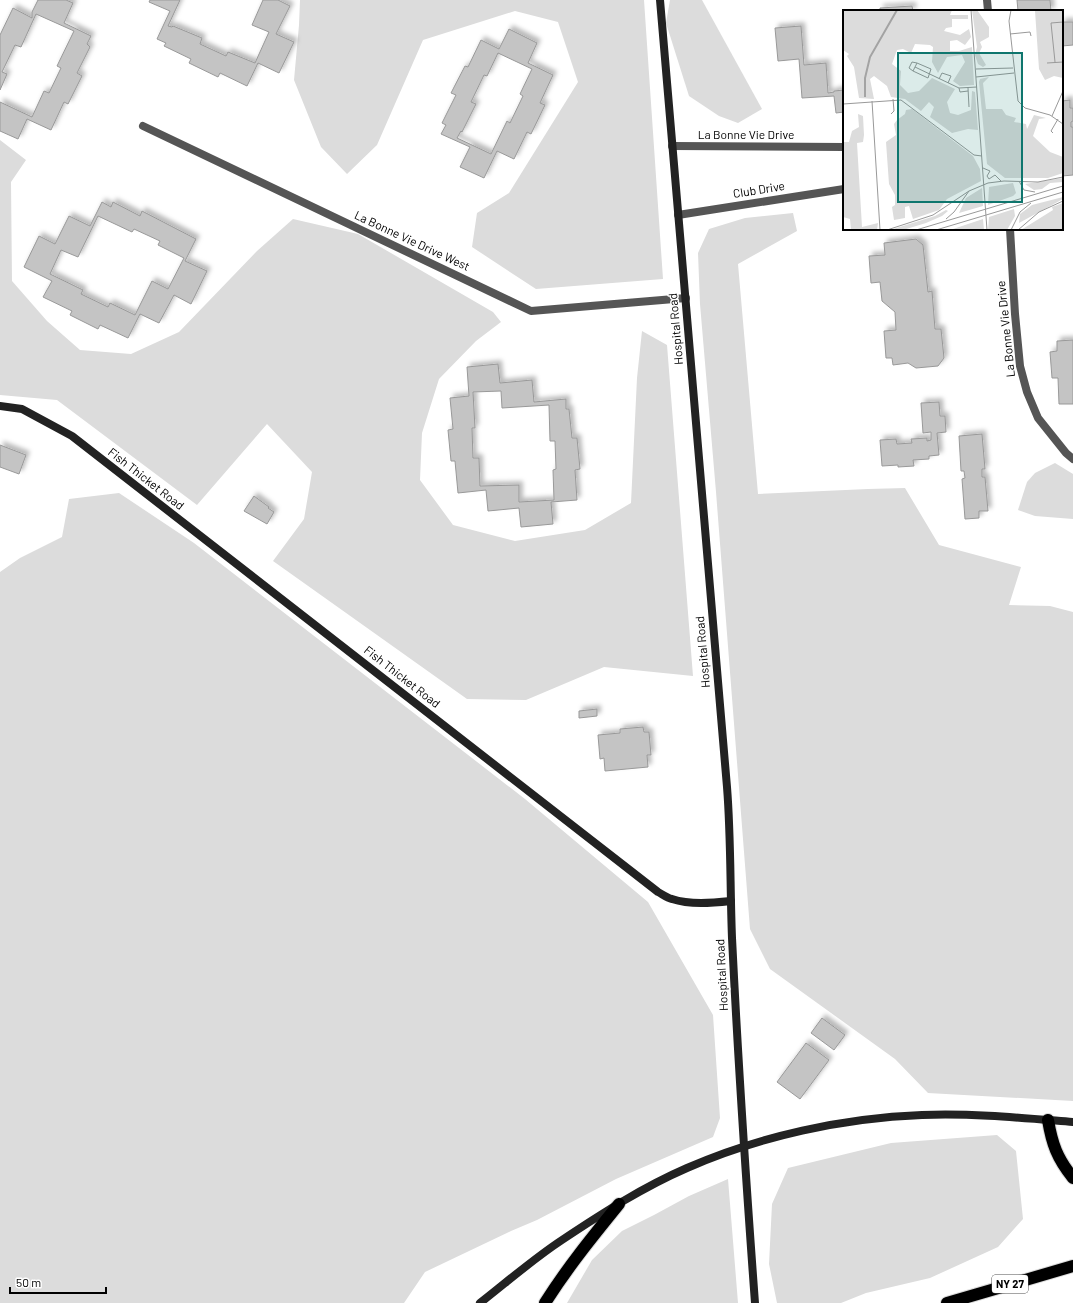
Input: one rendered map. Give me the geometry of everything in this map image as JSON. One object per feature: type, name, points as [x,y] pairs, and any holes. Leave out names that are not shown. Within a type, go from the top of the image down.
[{"type":"highway","points":[[1048,1120],[1053,1145],[1066,1169],[1073,1178]]},
{"type":"highway","points":[[545,1303],[583,1248],[619,1204]]},
{"type":"highway","name":"NY 27","points":[[947,1303],[1073,1266]]},
{"type":"street","name":"Hospital Road","points":[[660,0],[728,793],[731,901],[744,1147],[755,1303]]},
{"type":"street","points":[[987,0],[988,10]]},
{"type":"street","name":"La Bonne Vie Drive West","points":[[143,126],[531,311],[686,298]]},
{"type":"street","name":"La Bonne Vie Drive","points":[[672,146],[843,147]]},
{"type":"street","name":"Club Drive","points":[[678,215],[843,189]]},
{"type":"street","name":"La Bonne Vie Drive","points":[[1010,230],[1020,366],[1038,418],[1066,453],[1073,459]]},
{"type":"street","name":"Fish Thicket Road","points":[[0,406],[22,409],[72,436],[658,892],[671,899],[683,902],[712,903],[731,901]]},
{"type":"street","points":[[480,1303],[560,1241],[619,1204],[687,1168],[716,1156],[744,1147],[802,1131],[861,1120],[891,1117],[953,1114],[1073,1122]]},
{"type":"shaded area","points":[[300,0],[644,0],[663,279],[536,289],[472,247],[477,213],[509,193],[578,82],[558,22],[515,11],[423,40],[377,145],[347,174],[321,147],[294,80]]},
{"type":"shaded area","points":[[670,0],[702,0],[762,109],[738,123],[719,116],[689,96],[666,23]]},
{"type":"shaded area","points":[[0,140],[26,160],[11,182],[12,281],[47,321],[80,350],[131,354],[179,332],[257,251],[293,219],[358,234],[493,312],[501,322],[476,341],[439,379],[422,433],[420,480],[453,525],[515,541],[585,530],[631,503],[637,378],[642,331],[667,345],[693,676],[604,667],[526,700],[467,699],[273,561],[304,519],[312,472],[267,424],[197,505],[57,400],[0,395]]},
{"type":"shaded area","points":[[793,213],[797,231],[738,264],[758,494],[905,488],[939,545],[1021,567],[1009,605],[1050,606],[1073,612],[1073,1101],[928,1093],[895,1059],[770,969],[750,929],[700,304],[698,253],[709,229],[745,218]]},
{"type":"shaded area","points":[[1055,463],[1073,474],[1073,519],[1035,516],[1018,510],[1027,482],[1035,473]]},
{"type":"shaded area","points":[[119,493],[194,543],[525,799],[648,902],[713,1015],[720,1118],[713,1137],[616,1179],[537,1220],[425,1272],[404,1303],[0,1303],[0,572],[20,558],[62,537],[69,499]]},
{"type":"shaded area","points":[[997,1135],[1016,1151],[1023,1219],[998,1247],[930,1278],[866,1293],[841,1303],[777,1303],[769,1264],[772,1204],[788,1168],[891,1143]]},
{"type":"shaded area","points":[[728,1179],[738,1303],[567,1303],[592,1260],[622,1231],[689,1196]]},
{"type":"building","points":[[38,0],[66,0],[73,3],[64,23],[91,36],[87,44],[90,47],[77,73],[82,76],[68,104],[64,102],[51,130],[27,119],[18,139],[0,131],[0,102],[32,117],[44,91],[49,93],[61,68],[57,66],[74,31],[36,14],[21,47],[15,45],[2,72],[7,74],[0,90],[0,35],[13,8],[32,18],[32,12]]},
{"type":"building","points":[[150,0],[180,0],[168,26],[173,26],[202,38],[200,44],[226,56],[228,52],[255,63],[269,32],[252,25],[263,0],[278,0],[290,6],[276,34],[294,42],[279,73],[258,63],[247,86],[220,73],[218,77],[189,63],[191,59],[164,46],[166,43],[157,39],[170,11],[149,2]]},
{"type":"building","points":[[1017,0],[1050,0],[1051,10],[1018,10]]},
{"type":"building","points":[[912,6],[913,10],[880,10],[880,8]]},
{"type":"building","points":[[1063,22],[1073,22],[1073,45],[1063,46]]},
{"type":"building","points":[[801,26],[804,65],[826,63],[828,93],[843,90],[843,112],[836,113],[834,96],[802,98],[799,59],[778,61],[775,28]]},
{"type":"building","points":[[509,29],[537,43],[528,63],[553,75],[540,103],[545,105],[531,134],[527,132],[514,159],[497,151],[484,178],[460,167],[470,147],[441,134],[446,125],[442,123],[456,95],[451,93],[465,66],[468,67],[481,40],[499,49]],"holes":[[[498,53],[532,69],[520,94],[523,96],[510,123],[507,121],[491,154],[457,138],[461,131],[462,132],[476,104],[471,102],[484,75],[487,76]]]},
{"type":"building","points":[[1070,100],[1070,108],[1073,108],[1073,121],[1071,122],[1071,127],[1073,127],[1073,175],[1063,176],[1063,101]]},
{"type":"building","points":[[102,202],[111,207],[113,202],[140,216],[142,211],[196,239],[185,261],[207,271],[191,304],[174,295],[159,323],[140,314],[128,338],[100,325],[98,329],[70,315],[72,311],[43,297],[52,281],[24,267],[39,236],[55,244],[69,216],[90,226]],"holes":[[[98,216],[132,232],[134,229],[160,241],[158,245],[184,258],[168,289],[152,281],[135,315],[110,303],[108,307],[81,294],[83,290],[50,274],[61,250],[78,257]]]},
{"type":"building","points":[[916,239],[923,245],[928,292],[932,291],[935,329],[941,329],[944,358],[938,366],[916,368],[908,363],[893,365],[892,358],[886,358],[884,331],[896,330],[895,312],[882,301],[880,282],[871,283],[869,256],[885,255],[884,243]]},
{"type":"building","points":[[1073,340],[1073,404],[1059,404],[1058,378],[1052,378],[1050,352],[1057,351],[1057,341]]},
{"type":"building","points":[[498,364],[500,383],[532,380],[534,402],[566,399],[566,409],[569,409],[572,438],[577,438],[580,469],[575,470],[577,500],[551,502],[553,524],[521,527],[519,508],[488,511],[486,490],[458,493],[455,461],[451,461],[448,430],[453,429],[450,398],[469,396],[467,367]],"holes":[[[501,391],[502,408],[549,405],[550,441],[555,441],[556,469],[553,470],[554,500],[519,502],[519,485],[480,486],[479,458],[473,458],[472,428],[475,428],[473,392]]]},
{"type":"building","points":[[939,402],[940,416],[945,416],[946,432],[937,433],[939,455],[929,456],[929,459],[913,460],[914,466],[882,466],[880,440],[896,439],[897,444],[912,443],[911,439],[927,438],[927,441],[931,440],[931,432],[923,433],[921,403]]},
{"type":"building","points":[[982,434],[985,469],[982,469],[982,477],[985,477],[988,511],[979,511],[979,518],[965,519],[962,479],[965,478],[964,471],[961,471],[959,436]]},
{"type":"building","points":[[0,445],[26,455],[19,474],[0,467]]},
{"type":"building","points":[[254,496],[274,512],[267,524],[244,511]]},
{"type":"building","points":[[597,709],[597,716],[579,718],[579,711]]},
{"type":"building","points":[[643,727],[644,732],[649,732],[651,755],[647,755],[648,767],[605,771],[604,758],[600,759],[598,735],[620,733],[620,729]]},
{"type":"building","points":[[822,1018],[845,1035],[834,1050],[811,1033]]},
{"type":"building","points":[[806,1043],[829,1060],[800,1099],[777,1082]]}]
